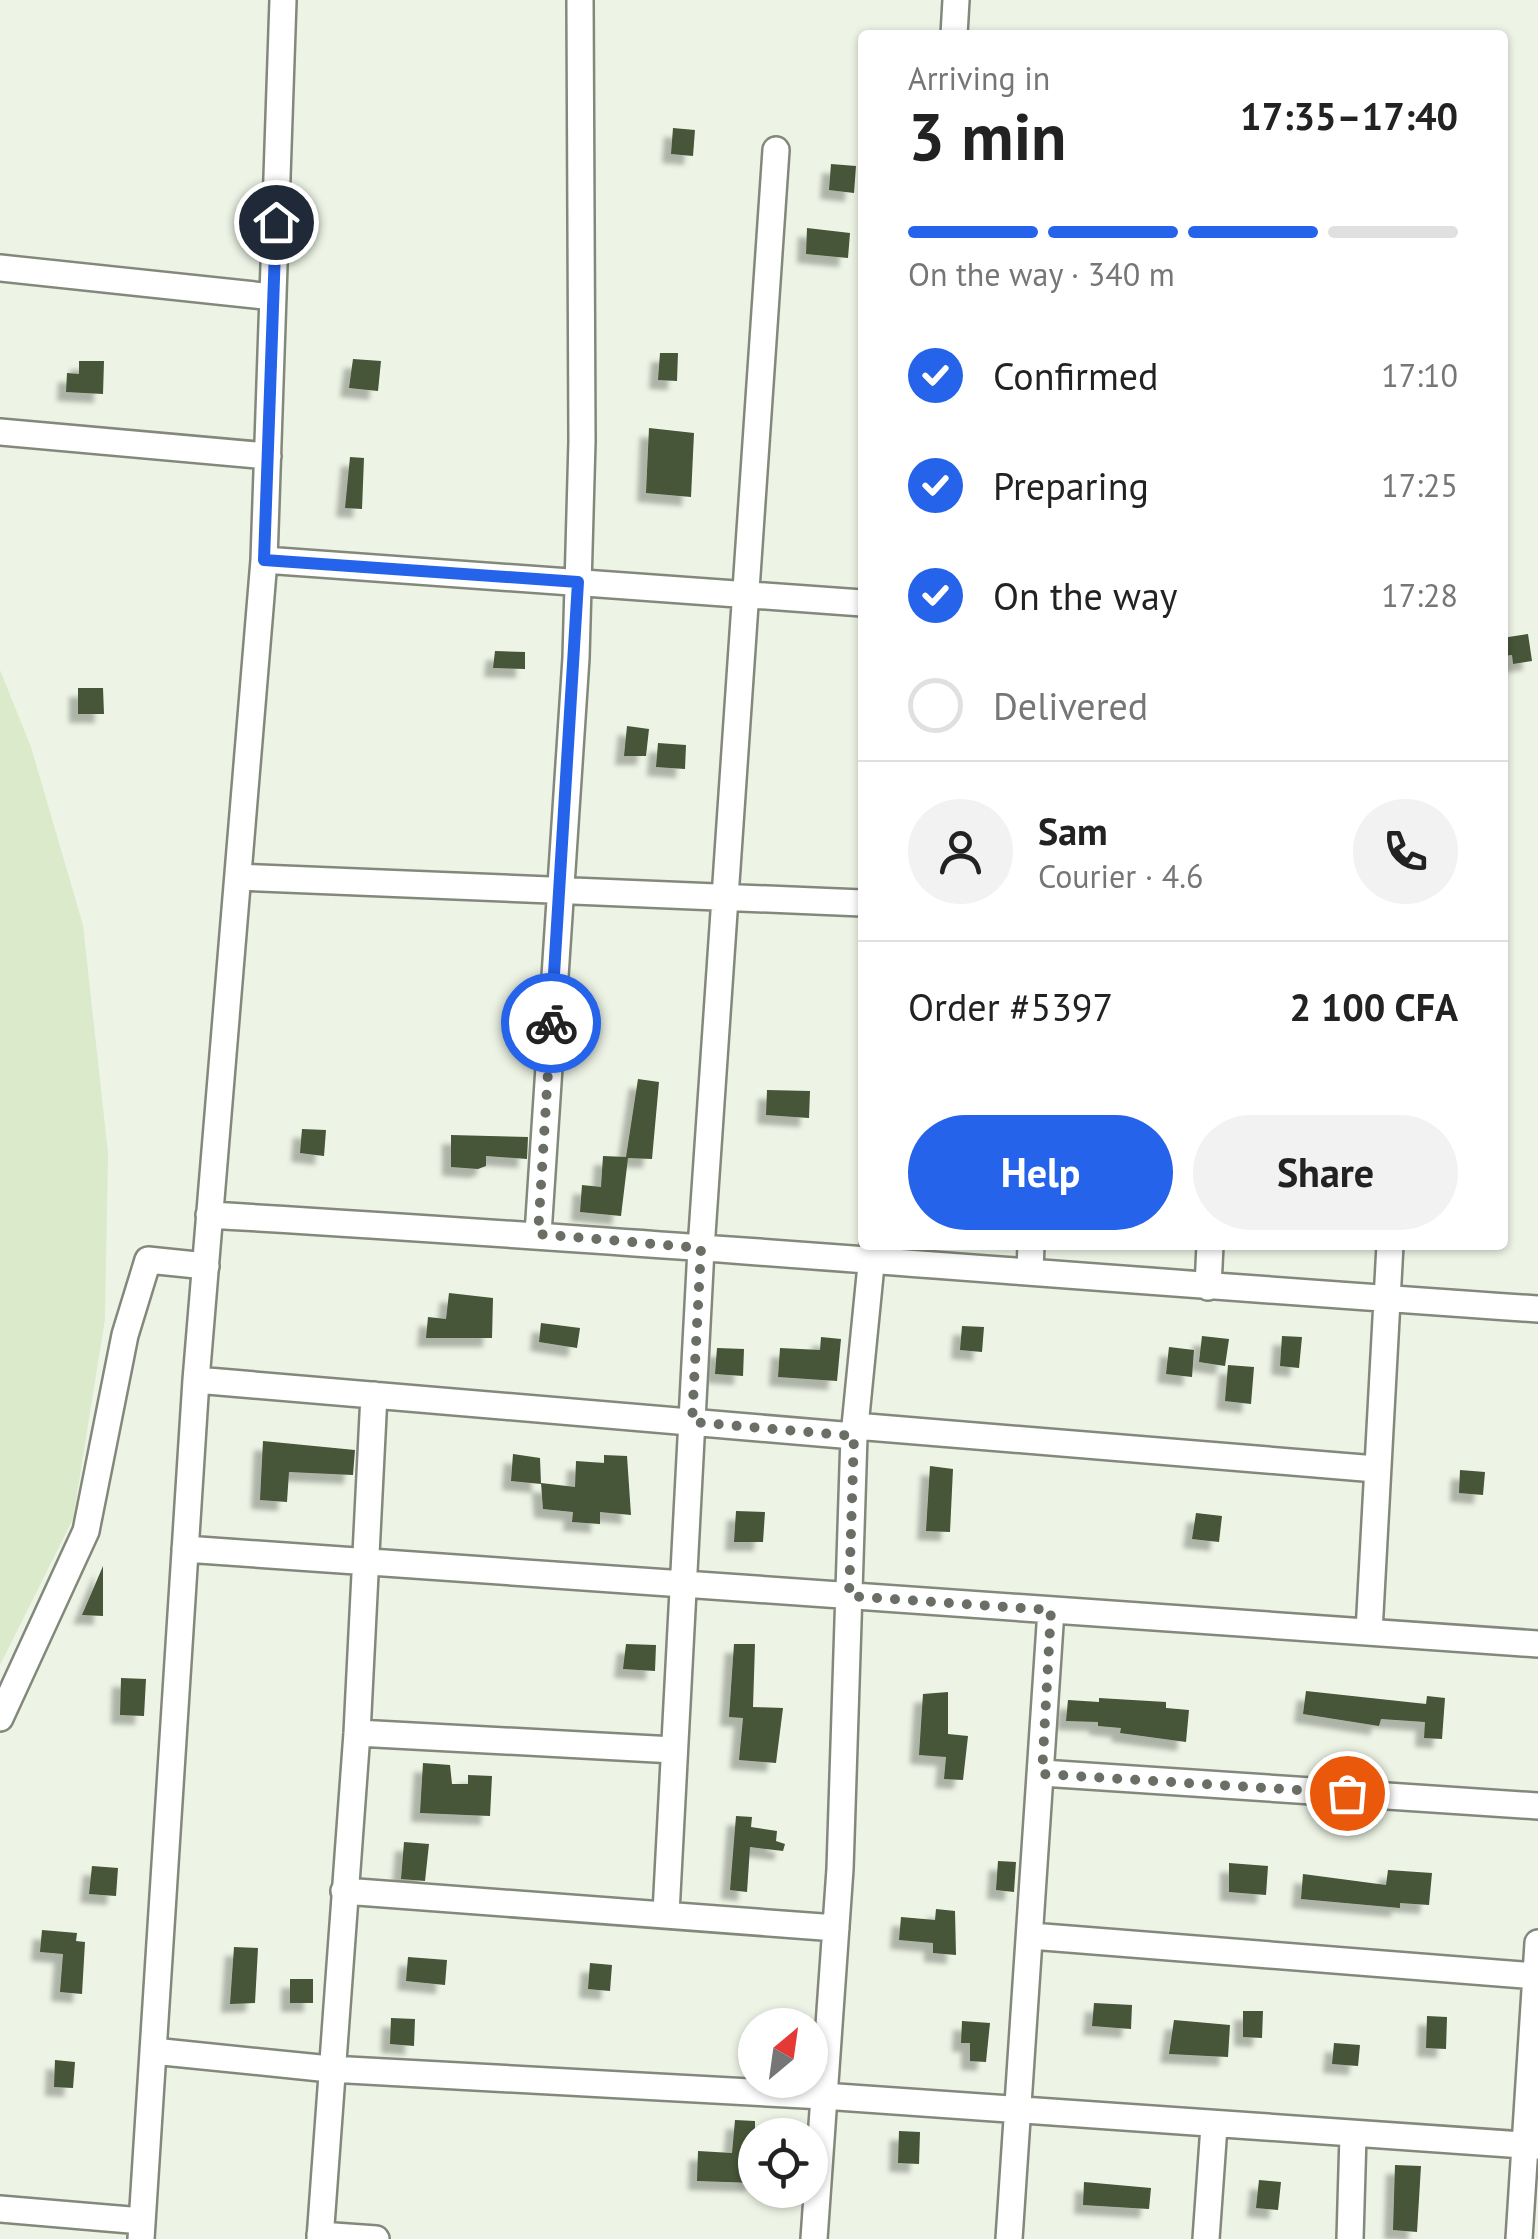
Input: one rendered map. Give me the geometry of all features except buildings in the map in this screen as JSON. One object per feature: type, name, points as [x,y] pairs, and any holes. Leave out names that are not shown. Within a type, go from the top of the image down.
[{"type":"street","points":[[0,2209],[141,2230],[196,1380],[264,560],[283,0]]},
{"type":"street","points":[[538,1234],[578,582],[582,441],[580,0]]},
{"type":"street","points":[[954,30],[956,0]]},
{"type":"street","points":[[666,1914],[701,1248],[776,150]]},
{"type":"street","points":[[0,268],[273,297]]},
{"type":"street","points":[[0,432],[268,456]]},
{"type":"street","points":[[264,560],[858,602]]},
{"type":"street","points":[[238,877],[858,903]]},
{"type":"street","points":[[210,1215],[538,1234],[701,1248],[1031,1258],[1208,1286],[1538,1309]]},
{"type":"street","points":[[1208,1286],[1210,1250]]},
{"type":"street","points":[[1369,1632],[1390,1250]]},
{"type":"street","points":[[828,2031],[836,1928],[855,1431],[872,1254]]},
{"type":"street","points":[[0,1718],[86,1531],[125,1335],[148,1260],[206,1266]]},
{"type":"street","points":[[196,1380],[692,1422],[1376,1468]]},
{"type":"street","points":[[374,1396],[356,1733],[320,2237],[376,2239]]},
{"type":"street","points":[[185,1549],[1538,1644]]},
{"type":"street","points":[[1008,2239],[1051,1610]]},
{"type":"street","points":[[356,1733],[674,1750]]},
{"type":"street","points":[[1042,1774],[1538,1806]]},
{"type":"street","points":[[344,1891],[836,1928]]},
{"type":"street","points":[[1031,1936],[1536,1976]]},
{"type":"street","points":[[1519,2239],[1532,2146],[1538,1943]]},
{"type":"street","points":[[153,2051],[330,2069],[738,2091]]},
{"type":"street","points":[[828,2096],[1532,2146]]},
{"type":"street","points":[[814,2239],[823,2098]]},
{"type":"street","points":[[1206,2239],[1214,2126]]},
{"type":"street","points":[[1350,2239],[1353,2135]]},
{"type":"green space","points":[[0,670],[31,747],[83,925],[108,1153],[105,1319],[73,1519],[0,1665]]},
{"type":"way so far","points":[[551,1023],[538,1234],[701,1248],[692,1422],[854,1436],[849,1596],[1051,1610],[1042,1774],[1347,1793]]},
{"type":"route","points":[[276,222],[264,560],[578,582],[551,1023]]}]
